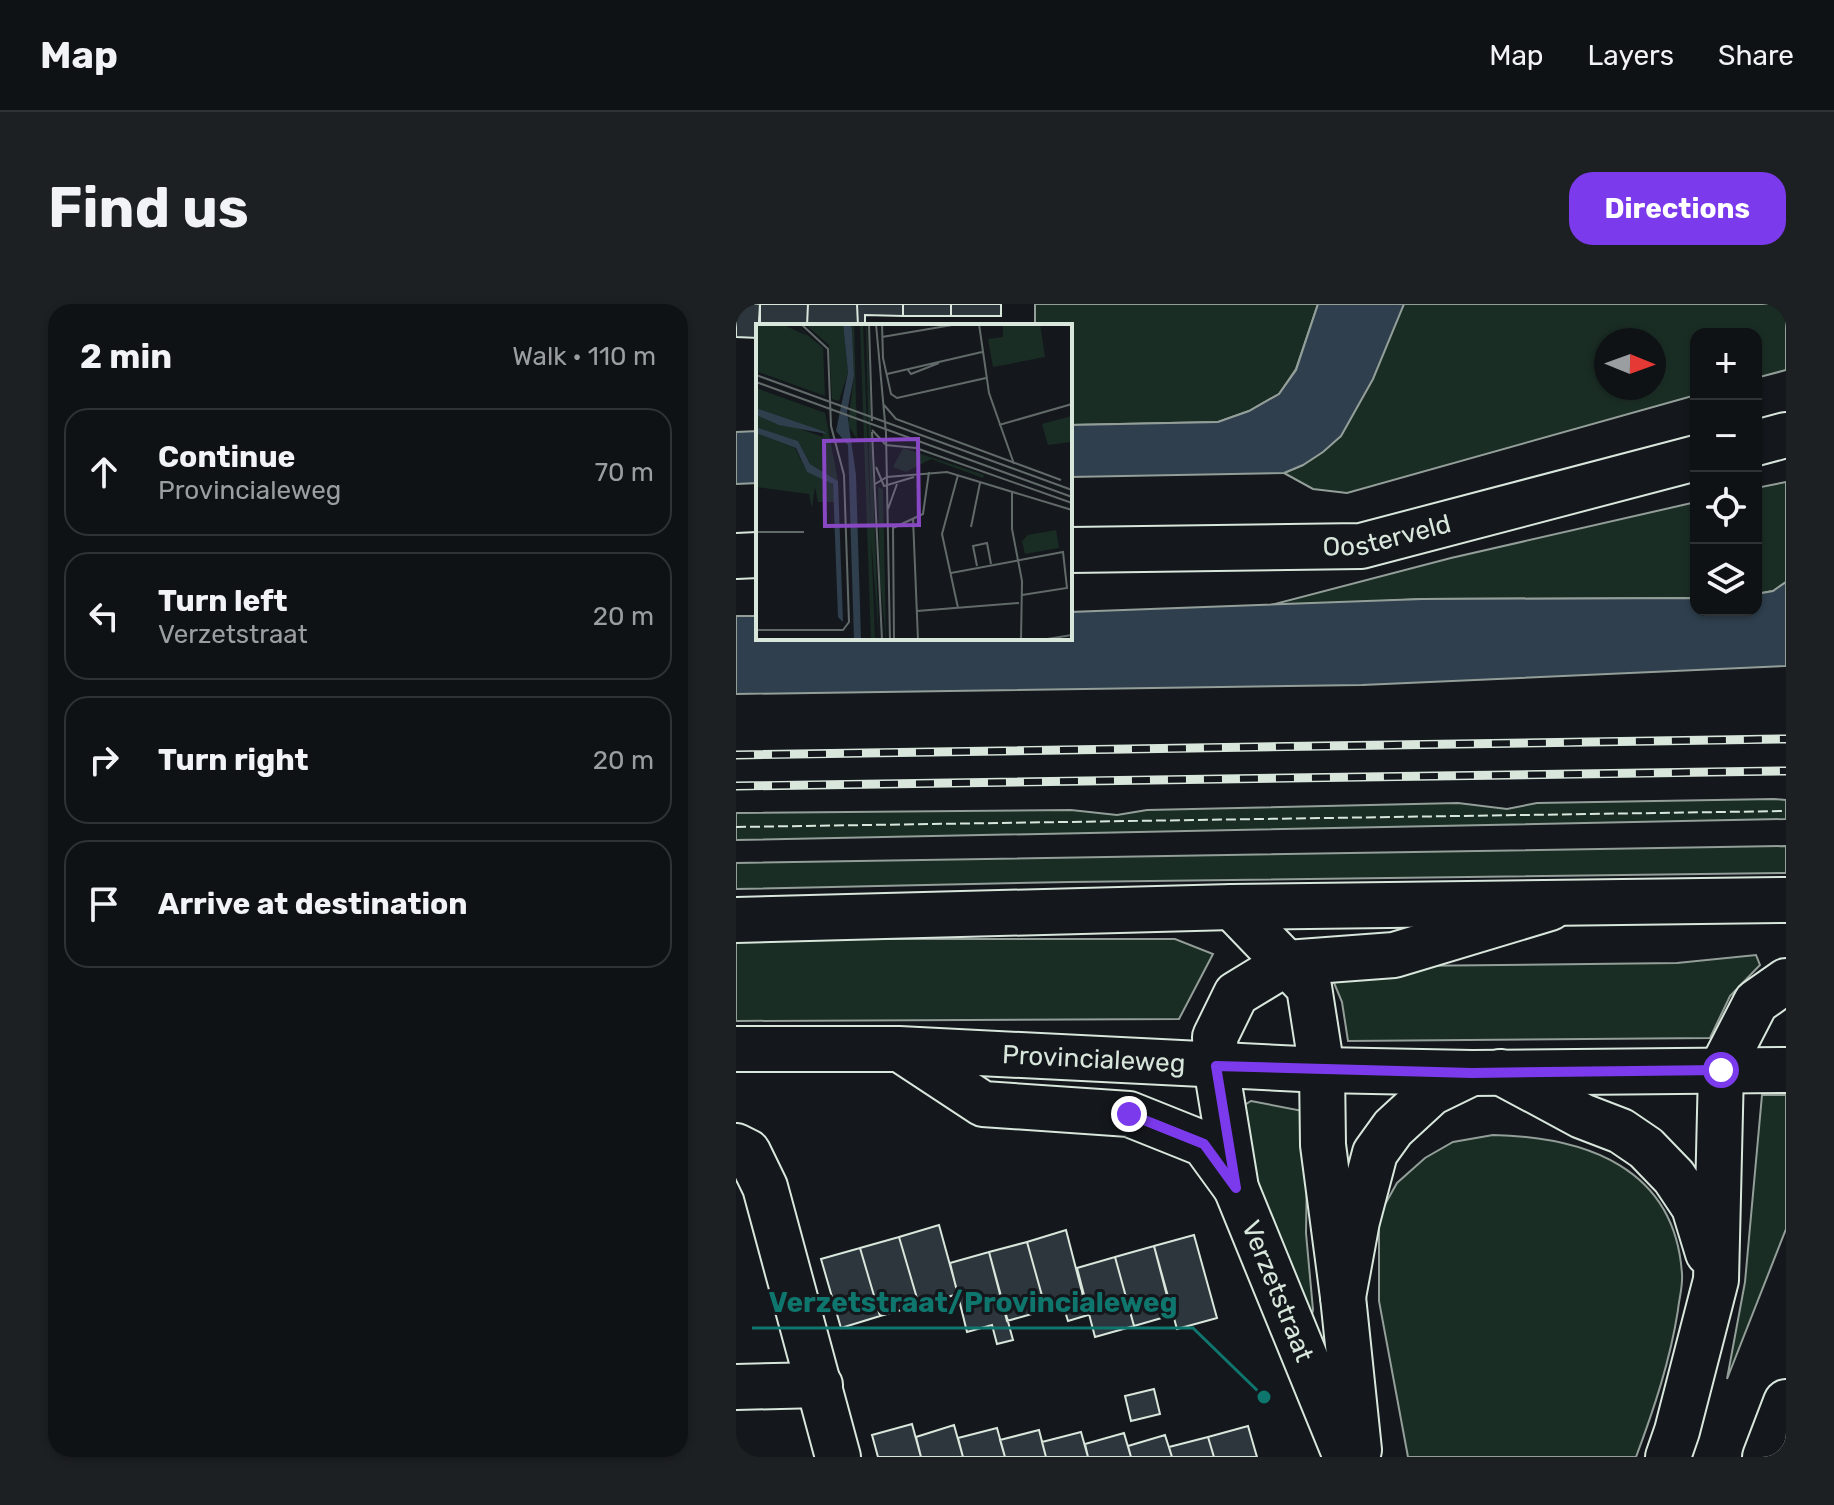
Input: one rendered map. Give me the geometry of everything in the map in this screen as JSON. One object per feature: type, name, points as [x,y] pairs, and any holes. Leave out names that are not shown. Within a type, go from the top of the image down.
[{"type":"main road","points":[[1762,441],[1786,435]]},
{"type":"main road","name":"Oosterveld","points":[[1072,550],[1361,546],[1690,460]]},
{"type":"main road","points":[[736,556],[756,555]]},
{"type":"main road","points":[[736,920],[1232,907],[1786,900]]},
{"type":"main road","name":"Verzetstraat","points":[[1346,1457],[1236,1188],[1216,1066],[1215,1037],[1236,994],[1287,963],[1394,955],[1571,902]]},
{"type":"main road","name":"Verzetstraat","points":[[1232,907],[1309,987],[1322,1070],[1323,1145],[1343,1297],[1359,1457]]},
{"type":"main road","points":[[1668,1457],[1716,1280],[1721,1070],[1756,1002],[1786,981]]},
{"type":"main road","name":"Provincialeweg","points":[[736,1049],[899,1049],[1322,1070],[1786,1070]]},
{"type":"main road","points":[[899,1049],[983,1104],[1129,1114],[1204,1144],[1236,1188]]},
{"type":"main road","points":[[1343,1297],[1357,1221],[1375,1153],[1393,1128],[1431,1093],[1486,1072],[1621,1131],[1659,1160],[1694,1207],[1716,1280]]},
{"type":"main road","points":[[736,1146],[748,1152],[765,1187],[838,1457]]},
{"type":"main road","points":[[736,1387],[820,1385]]},
{"type":"main road","points":[[1765,1457],[1786,1402]]},
{"type":"green space","points":[[1035,304],[1318,304],[1296,369],[1279,394],[1249,411],[1218,422],[1072,425],[1072,324],[1035,324]]},
{"type":"green space","points":[[1404,304],[1786,304],[1786,370],[1762,376],[1762,328],[1690,328],[1690,397],[1347,493],[1313,489],[1284,473],[1303,465]]},
{"type":"green space","points":[[1786,482],[1786,582],[1773,591],[1762,593],[1762,544],[1762,487]]},
{"type":"green space","points":[[1690,503],[1690,598],[1422,599],[1263,607],[1451,558]]},
{"type":"green space","points":[[1786,800],[1786,819],[736,840],[736,813],[1071,810],[1117,815],[1147,810],[1458,803],[1507,809],[1537,803]]},
{"type":"green space","points":[[1786,846],[1786,873],[736,889],[736,863]]},
{"type":"green space","points":[[1175,939],[1213,954],[1179,1019],[736,1021],[736,941]]},
{"type":"green space","points":[[1756,955],[1760,965],[1730,996],[1710,1038],[1348,1041],[1342,1002],[1332,978],[1404,966],[1677,963]]},
{"type":"green space","points":[[1762,1095],[1786,1095],[1786,1229],[1727,1379],[1745,1282]]},
{"type":"green space","points":[[1251,1101],[1308,1112],[1306,1233],[1313,1310],[1311,1319],[1254,1190],[1243,1106]]},
{"type":"green space","points":[[1493,1135],[1560,1143],[1619,1165],[1643,1184],[1662,1207],[1676,1237],[1682,1283],[1675,1329],[1655,1403],[1636,1457],[1408,1457],[1379,1301],[1379,1215],[1397,1183],[1425,1158],[1453,1142]]},
{"type":"water","points":[[1318,304],[1404,304],[1373,379],[1341,436],[1303,465],[1284,473],[1072,477],[1072,425],[1218,422],[1249,411],[1279,394],[1296,370]]},
{"type":"water","points":[[756,431],[756,483],[736,484],[736,432]]},
{"type":"water","points":[[1786,582],[1786,666],[1362,685],[736,694],[736,616],[756,616],[756,640],[1072,640],[1072,612],[1422,599],[1690,598],[1690,616],[1762,616],[1762,593],[1773,591]]},
{"type":"building","points":[[736,304],[760,304],[756,338],[736,337]]},
{"type":"building","points":[[760,304],[808,304],[807,324],[760,324]]},
{"type":"building","points":[[808,304],[857,304],[858,324],[807,324]]},
{"type":"building","points":[[857,304],[903,304],[903,316],[865,315],[865,324],[858,324]]},
{"type":"building","points":[[903,304],[951,304],[951,316],[903,316]]},
{"type":"building","points":[[951,304],[1001,304],[1001,316],[951,316]]},
{"type":"building","points":[[939,1225],[958,1294],[919,1305],[899,1237]]},
{"type":"building","points":[[1066,1230],[1088,1315],[1068,1321],[1063,1305],[1046,1310],[1027,1242]]},
{"type":"building","points":[[1194,1235],[1217,1318],[1177,1329],[1154,1246]]},
{"type":"building","points":[[899,1237],[919,1305],[880,1316],[860,1248]]},
{"type":"building","points":[[1027,1242],[1046,1310],[1007,1321],[989,1252]]},
{"type":"building","points":[[1154,1246],[1172,1315],[1134,1326],[1115,1257]]},
{"type":"building","points":[[860,1248],[880,1316],[841,1328],[821,1259]]},
{"type":"building","points":[[989,1252],[1013,1340],[997,1344],[992,1325],[967,1332],[950,1263]]},
{"type":"building","points":[[1115,1257],[1134,1326],[1095,1337],[1077,1268]]},
{"type":"building","points":[[1154,1389],[1160,1414],[1131,1421],[1125,1396]]},
{"type":"building","points":[[912,1424],[921,1457],[878,1457],[872,1435]]},
{"type":"building","points":[[954,1425],[963,1457],[921,1457],[916,1437]]},
{"type":"building","points":[[1248,1426],[1257,1457],[1214,1457],[1208,1437]]},
{"type":"building","points":[[997,1428],[1005,1457],[963,1457],[958,1438]]},
{"type":"building","points":[[1039,1430],[1046,1457],[1005,1457],[1000,1440]]},
{"type":"building","points":[[1081,1432],[1088,1457],[1046,1457],[1042,1442]]},
{"type":"building","points":[[1124,1433],[1131,1457],[1088,1457],[1085,1444]]},
{"type":"building","points":[[1165,1435],[1172,1457],[1131,1457],[1128,1446]]},
{"type":"building","points":[[1208,1437],[1214,1457],[1172,1457],[1169,1447]]},
{"type":"railway","points":[[736,755],[1786,739]]},
{"type":"railway","points":[[736,786],[1786,771]]},
{"type":"fence","points":[[736,827],[1786,811]]},
{"type":"place","name":"Verzetstraat/Provincialeweg","points":[[1264,1397]]},
{"type":"route","points":[[1129,1114],[1204,1144],[1236,1188],[1216,1066],[1472,1073],[1721,1070]]}]
